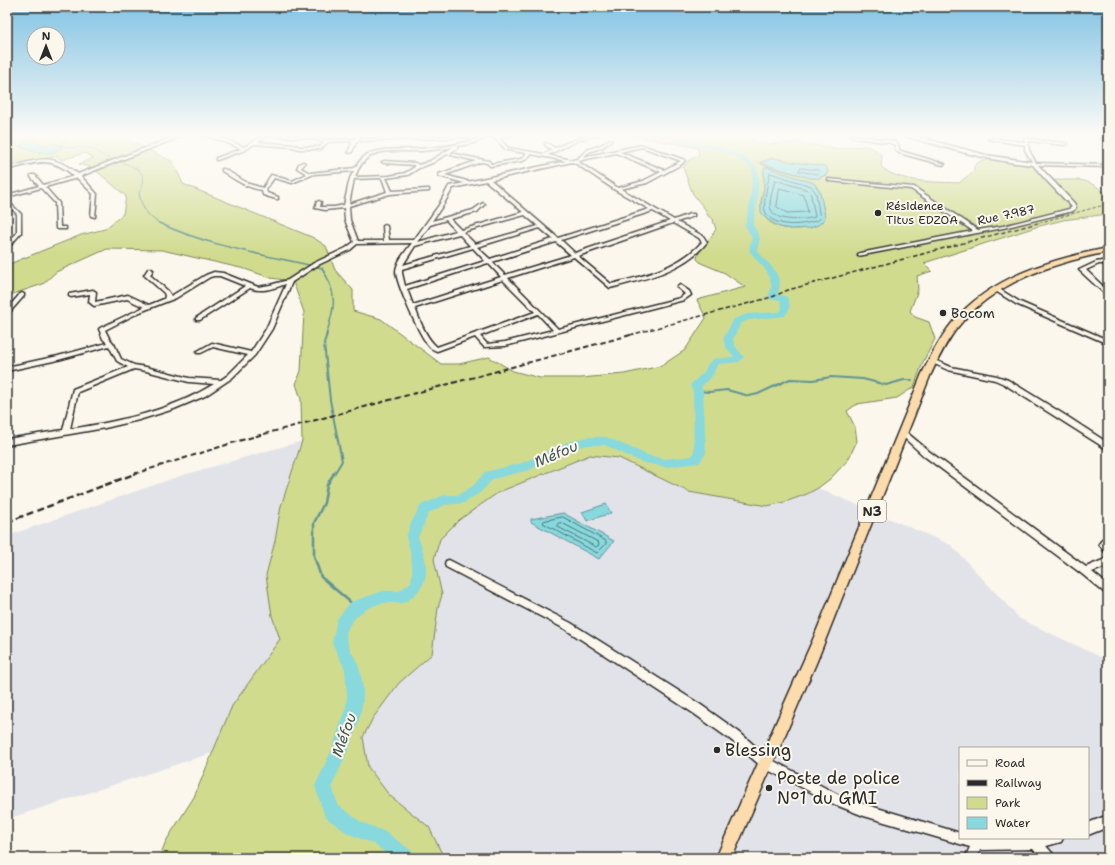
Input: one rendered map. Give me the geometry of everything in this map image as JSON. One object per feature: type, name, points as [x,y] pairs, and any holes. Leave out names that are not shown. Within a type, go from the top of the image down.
[{"type":"highway","name":"N3","points":[[724,858],[802,681],[932,361],[956,324],[996,289],[1027,273],[1057,263],[1108,250]]},
{"type":"street","points":[[75,174],[95,194],[93,216]]},
{"type":"street","points":[[7,196],[82,174]]},
{"type":"street","points":[[229,174],[236,180],[254,188],[264,189]]},
{"type":"street","points":[[264,189],[273,176],[292,182],[309,174]]},
{"type":"street","points":[[354,174],[352,178],[346,206],[347,222],[356,243]]},
{"type":"street","points":[[352,178],[403,174]]},
{"type":"street","points":[[443,174],[441,175],[467,183]]},
{"type":"street","points":[[487,179],[489,174]]},
{"type":"street","points":[[487,179],[610,286],[641,278],[682,263],[704,244],[705,242],[701,237],[616,189],[594,174]]},
{"type":"street","points":[[616,189],[645,182],[657,174]]},
{"type":"street","name":"Rue 7.987","points":[[860,256],[977,232],[1071,210],[1074,207],[1045,174]]},
{"type":"street","points":[[33,176],[57,203],[58,228],[64,228]]},
{"type":"street","points":[[382,177],[390,193]]},
{"type":"street","points":[[487,179],[450,188],[441,205],[402,261],[399,268],[399,275],[404,288],[428,341],[434,348],[437,349],[539,312]]},
{"type":"street","points":[[830,180],[912,188],[977,232]]},
{"type":"street","points":[[264,189],[265,194],[276,198]]},
{"type":"street","points":[[319,202],[317,208],[319,209],[346,206],[390,193],[410,193],[427,190]]},
{"type":"street","points":[[7,201],[19,214],[19,233],[7,246]]},
{"type":"street","points":[[427,224],[475,211],[483,204]]},
{"type":"street","points":[[404,288],[652,210]]},
{"type":"street","points":[[222,382],[189,380],[133,367],[120,360],[111,344],[106,339],[102,329],[149,306],[181,293],[208,276],[214,274],[220,274],[257,289],[290,281],[316,264],[348,249],[356,243],[414,243],[460,232],[526,213]]},
{"type":"street","points":[[412,307],[575,255],[692,215]]},
{"type":"street","points":[[446,218],[556,330]]},
{"type":"street","points":[[385,226],[387,242]]},
{"type":"street","points":[[399,268],[542,226]]},
{"type":"street","points":[[1108,262],[1098,263],[1082,270],[1108,294]]},
{"type":"street","points":[[150,270],[147,275],[166,292],[168,296],[166,300]]},
{"type":"street","points":[[7,442],[147,415],[173,407],[213,389],[253,354],[276,314],[290,281]]},
{"type":"street","points":[[198,319],[249,286]]},
{"type":"street","points":[[476,335],[483,344],[494,346],[682,299],[688,295],[687,292],[680,287]]},
{"type":"street","points":[[996,289],[1018,302],[1108,342]]},
{"type":"street","points":[[71,296],[93,292],[92,302],[94,304],[128,297],[149,306]]},
{"type":"street","points":[[7,312],[22,295]]},
{"type":"street","points":[[7,369],[111,344]]},
{"type":"street","points":[[199,352],[212,345],[253,354]]},
{"type":"street","points":[[932,361],[950,369],[997,378],[1006,382],[1108,447]]},
{"type":"street","points":[[66,431],[75,391],[133,367]]},
{"type":"street","points":[[903,433],[927,454],[1085,571],[1108,590]]},
{"type":"street","points":[[1108,538],[1103,544],[1108,549]]},
{"type":"street","points":[[1085,571],[1108,562]]},
{"type":"street","points":[[449,564],[568,626],[637,669],[735,736],[766,763],[836,800],[959,839]]},
{"type":"street","points":[[1089,829],[1108,821]]},
{"type":"street","points":[[960,839],[977,844],[1035,843],[1053,839]]},
{"type":"street","points":[[1035,843],[1049,858]]},
{"type":"street","points":[[971,858],[977,844]]},
{"type":"shaded area","points":[[302,441],[281,506],[275,541],[266,575],[272,616],[280,639],[232,706],[212,753],[7,819],[7,536],[180,476]]},
{"type":"shaded area","points":[[590,455],[619,458],[689,492],[767,506],[785,502],[807,494],[818,488],[951,545],[1020,619],[1105,659],[1108,662],[1108,858],[444,858],[429,827],[389,795],[368,767],[363,737],[373,718],[399,683],[432,654],[438,608],[442,595],[434,559],[440,539],[459,520],[499,492]]},
{"type":"green space","points":[[101,174],[179,174],[183,184],[314,238],[326,246],[335,270],[353,290],[353,311],[381,319],[441,364],[459,364],[489,357],[513,371],[540,378],[581,378],[624,374],[661,366],[685,350],[706,318],[697,300],[745,287],[725,273],[701,263],[697,259],[699,252],[716,229],[714,220],[708,216],[705,209],[693,194],[685,174],[764,174],[764,188],[761,207],[764,215],[776,226],[793,229],[802,229],[818,225],[825,217],[820,192],[814,183],[786,174],[797,174],[810,178],[819,178],[826,174],[893,174],[907,179],[929,182],[959,183],[970,174],[1044,174],[1050,180],[1081,180],[1093,184],[1108,195],[1108,214],[1063,220],[1036,227],[924,263],[932,271],[917,276],[918,290],[910,311],[915,317],[929,322],[935,339],[923,362],[914,387],[897,398],[857,404],[847,411],[855,427],[857,441],[848,460],[830,479],[807,494],[785,502],[767,506],[689,492],[619,458],[590,455],[499,492],[459,520],[440,539],[434,559],[442,595],[438,608],[432,654],[399,683],[373,718],[363,737],[368,767],[389,795],[429,827],[444,858],[159,858],[166,841],[194,797],[232,706],[280,639],[272,616],[266,575],[275,541],[281,506],[302,441],[301,399],[296,384],[301,371],[304,312],[292,279],[285,280],[271,278],[245,269],[162,250],[107,249],[56,272],[43,284],[7,296],[7,265],[81,235],[105,229],[123,214],[126,196]]},
{"type":"water","points":[[764,174],[788,174],[814,183],[820,192],[825,217],[823,221],[810,228],[791,229],[780,227],[767,219],[761,212]]},
{"type":"water","points":[[798,174],[826,174],[819,178],[810,178]]},
{"type":"water","points":[[606,504],[611,513],[587,521],[582,512]]},
{"type":"water","points":[[563,513],[614,541],[599,559],[531,522],[531,519]]},
{"type":"waterway","points":[[142,174],[143,184],[139,192],[141,202],[148,215],[160,223]]},
{"type":"waterway","name":"Méfou","points":[[407,858],[380,838],[355,828],[331,811],[323,786],[340,749],[354,707],[355,694],[352,668],[339,643],[342,624],[356,607],[383,597],[402,597],[417,585],[420,568],[418,553],[412,537],[417,523],[425,509],[444,500],[460,500],[477,489],[489,475],[525,467],[568,446],[588,441],[606,441],[645,459],[665,463],[695,460],[700,453],[698,391],[695,386],[709,373],[711,366],[716,361],[736,360],[739,357],[731,347],[728,339],[737,321],[747,317],[782,314],[786,309],[786,304],[783,298],[772,297],[776,290],[775,277],[753,250],[756,238],[749,225],[752,216],[756,174]]},
{"type":"waterway","points":[[160,223],[218,244],[322,268],[331,286],[333,294],[333,309],[326,335]]},
{"type":"waterway","points":[[327,334],[324,343],[330,400],[342,461],[334,474]]},
{"type":"waterway","points":[[698,391],[709,392],[727,390],[749,396],[758,394],[790,379],[813,380],[831,377],[863,379],[886,385],[904,380],[912,380]]},
{"type":"waterway","points":[[334,473],[327,485],[324,503],[314,523],[314,556],[321,577],[356,607]]},
{"type":"railway","points":[[1034,224],[1108,204]]},
{"type":"railway","points":[[630,335],[772,297],[788,290],[1038,223]]},
{"type":"railway","points":[[136,473],[242,440],[634,334]]},
{"type":"railway","points":[[7,522],[136,473]]},
{"type":"place","name":"Résidence Titus EDZOA","points":[[878,213]]},
{"type":"place","name":"Bocom","points":[[943,313]]},
{"type":"place","name":"Blessing","points":[[717,750]]},
{"type":"place","name":"Poste de police N°1 du GMI","points":[[769,788]]}]
